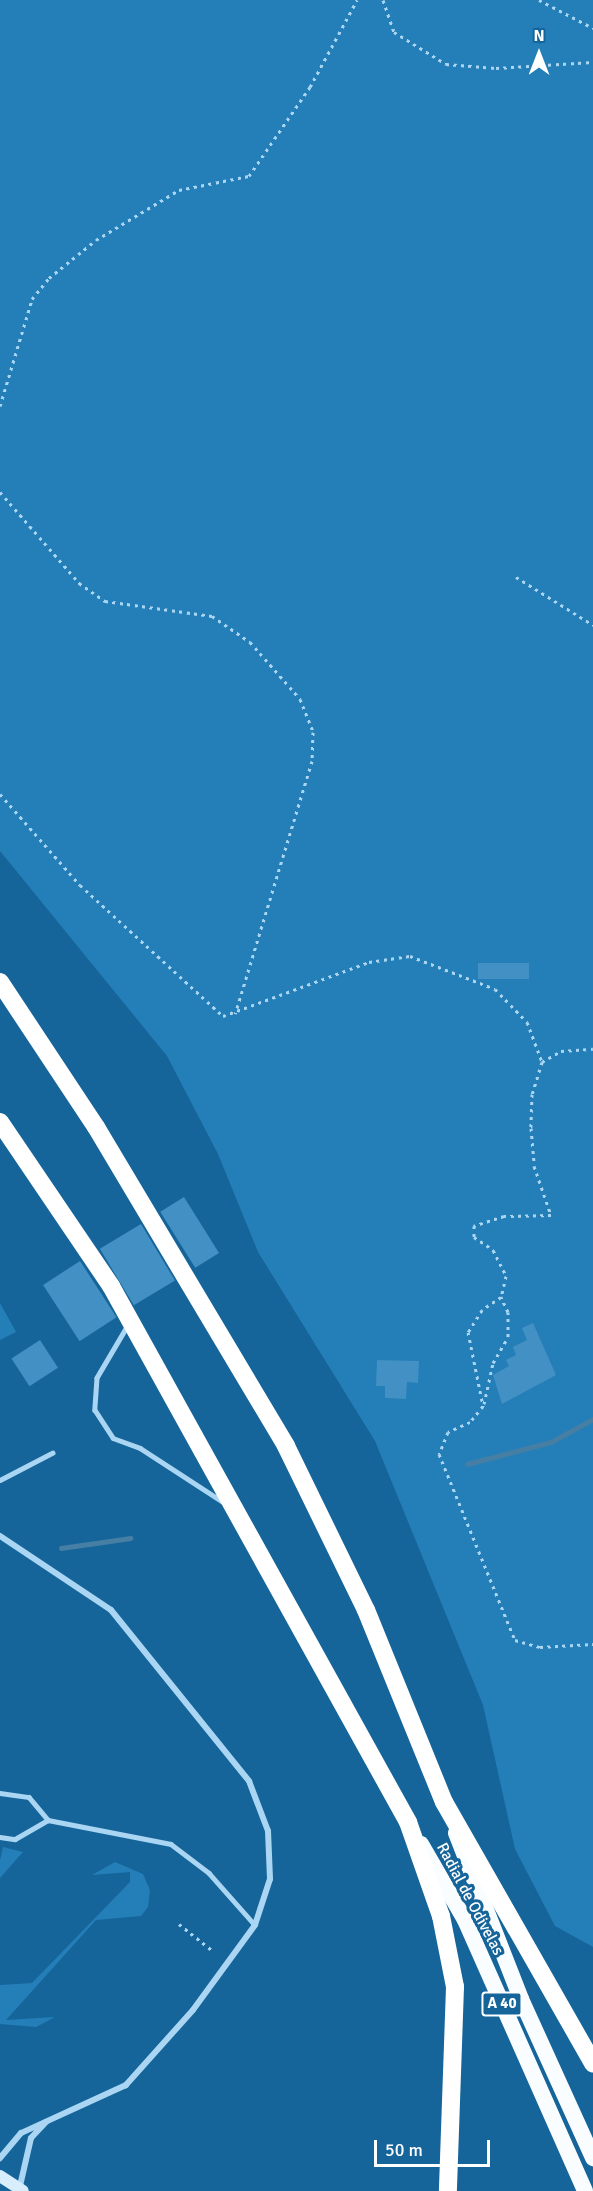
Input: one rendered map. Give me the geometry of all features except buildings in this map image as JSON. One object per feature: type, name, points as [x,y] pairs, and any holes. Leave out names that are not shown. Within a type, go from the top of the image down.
[{"type":"highway","points":[[0,982],[96,1127],[286,1446],[366,1610],[444,1802],[593,2063]]},
{"type":"highway","points":[[0,1122],[130,1322],[408,1822],[441,1916],[455,1987],[448,2191]]},
{"type":"highway","name":"Radial de Odivelas","points":[[444,1802],[521,1999],[593,2158]]},
{"type":"highway","name":"Radial de Odivelas","points":[[408,1822],[465,1920],[585,2191]]},
{"type":"main road","points":[[0,2176],[22,2189]]},
{"type":"street","points":[[0,1536],[111,1610],[249,1781],[268,1832],[270,1879],[255,1925],[193,2010],[126,2085],[21,2133],[0,2158]]},
{"type":"street","points":[[22,2189],[31,2138],[48,2119]]},
{"type":"lane","points":[[130,1322],[97,1378],[95,1410],[114,1438],[140,1448],[235,1510]]},
{"type":"lane","points":[[0,1480],[52,1453]]},
{"type":"lane","points":[[0,1793],[29,1797],[48,1820],[171,1844],[209,1873],[255,1925]]},
{"type":"lane","points":[[0,1837],[15,1839],[48,1820]]},
{"type":"path","points":[[0,406],[32,299],[48,278],[96,240],[179,190],[249,176],[310,87],[357,0]]},
{"type":"path","points":[[383,0],[394,32],[446,64],[496,68],[593,62]]},
{"type":"path","points":[[538,0],[593,28]]},
{"type":"path","points":[[0,492],[80,583],[105,601],[212,616],[250,642],[300,699],[313,732],[312,761],[235,1014]]},
{"type":"path","points":[[516,577],[593,625]]},
{"type":"path","points":[[0,794],[80,885],[182,975],[204,1004],[223,1016],[235,1014],[369,962],[410,956],[495,989],[527,1022],[542,1062],[532,1094],[531,1128],[543,1192],[551,1215],[545,1219],[504,1216],[474,1226],[474,1237],[501,1263],[506,1276],[501,1297],[508,1312],[508,1336],[493,1363],[483,1406],[470,1422],[448,1432],[439,1454],[475,1532],[506,1626],[514,1640],[527,1645],[593,1644]]},
{"type":"path","points":[[542,1062],[561,1051],[593,1048]]},
{"type":"path","points":[[483,1406],[468,1332],[482,1310],[501,1297]]},
{"type":"path","points":[[179,1924],[213,1951]]},
{"type":"shaded area","points":[[0,0],[593,0],[593,1947],[555,1926],[515,1849],[483,1705],[375,1441],[258,1252],[218,1154],[167,1056],[0,851]]},
{"type":"shaded area","points":[[0,1303],[16,1332],[0,1340]]},
{"type":"shaded area","points":[[3,1847],[23,1852],[0,1878],[0,1860]]},
{"type":"shaded area","points":[[115,1862],[143,1874],[150,1890],[148,1907],[141,1916],[96,1920],[6,2020],[55,2017],[36,2027],[0,2024],[0,1985],[32,1983],[130,1882],[130,1872],[92,1875]]},
{"type":"waterway","points":[[467,1464],[551,1442],[593,1419]]},
{"type":"waterway","points":[[61,1548],[130,1538]]}]
